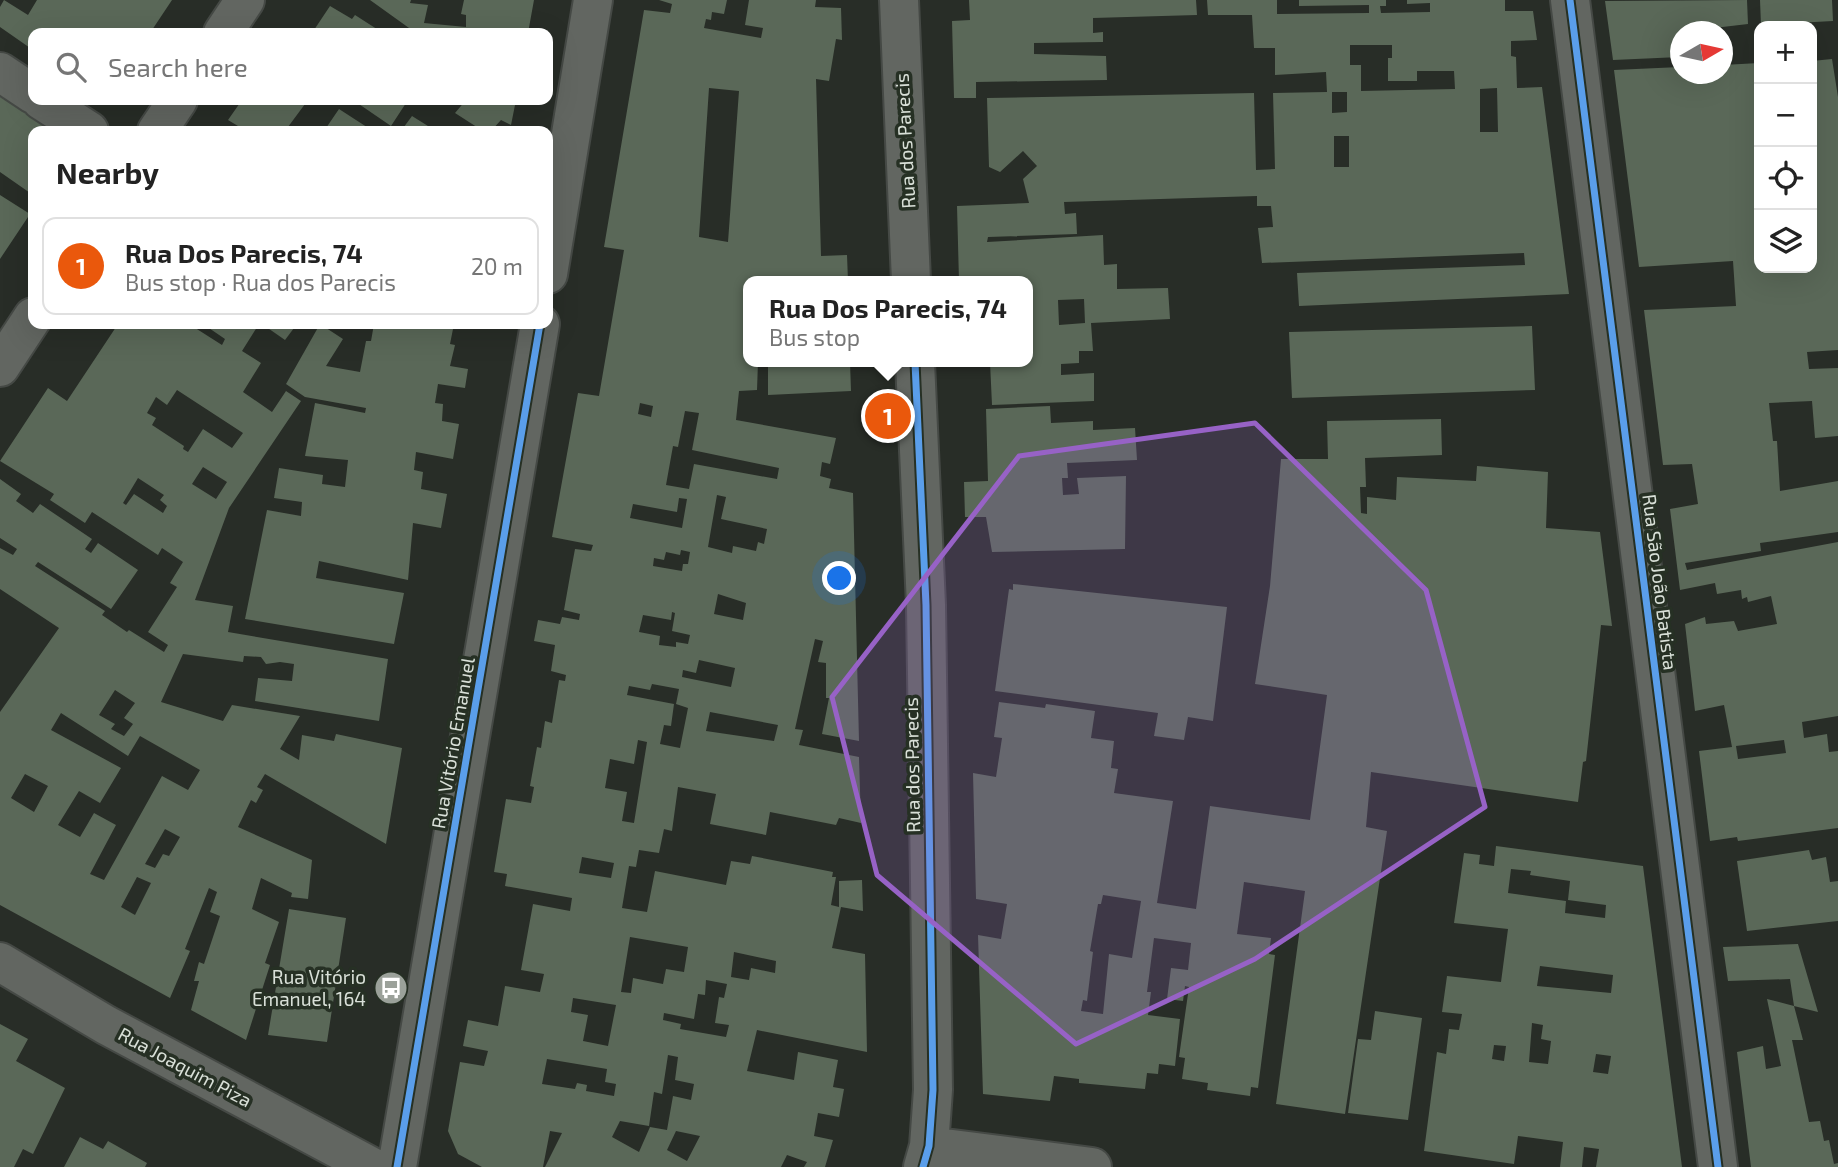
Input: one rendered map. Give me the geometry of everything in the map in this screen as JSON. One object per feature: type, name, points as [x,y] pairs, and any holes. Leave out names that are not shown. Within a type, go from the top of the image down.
[{"type":"street","points":[[226,28],[245,0]]},
{"type":"street","points":[[553,244],[593,0]]},
{"type":"street","name":"Rua dos Parecis","points":[[899,0],[912,276]]},
{"type":"street","name":"Rua São João Batista","points":[[1570,0],[1718,1167]]},
{"type":"street","points":[[0,72],[28,91]]},
{"type":"street","points":[[49,105],[81,126]]},
{"type":"street","points":[[160,126],[175,105]]},
{"type":"street","points":[[0,367],[28,325]]},
{"type":"street","name":"Rua Vitório Emanuel","points":[[397,1167],[539,329]]},
{"type":"street","name":"Rua dos Parecis","points":[[915,367],[926,632],[933,1090],[926,1156]]},
{"type":"street","name":"Rua Joaquim Piza","points":[[0,962],[106,1025],[372,1167]]},
{"type":"street","points":[[926,1156],[1092,1167]]},
{"type":"highlighted area","points":[[1255,423],[1426,590],[1485,807],[1255,959],[1076,1044],[877,875],[832,697],[1019,456]]},
{"type":"building","points":[[4,0],[28,15],[37,0],[172,0],[153,28],[28,28],[28,47],[0,27],[0,7]]},
{"type":"building","points":[[370,0],[411,0],[410,3],[428,5],[424,23],[466,27],[466,15],[461,14],[464,0],[534,0],[529,28],[409,28]]},
{"type":"building","points":[[659,0],[727,0],[724,14],[712,12],[711,20],[706,19],[704,28],[761,38],[763,28],[745,25],[749,0],[816,0],[815,7],[841,8],[842,40],[836,39],[829,81],[816,79],[821,256],[847,255],[848,276],[743,276],[743,367],[758,367],[757,390],[739,391],[736,420],[836,438],[830,464],[822,462],[820,476],[831,479],[829,488],[853,493],[859,741],[822,734],[829,698],[826,698],[826,663],[818,662],[823,641],[815,639],[795,729],[803,730],[799,745],[859,757],[861,823],[839,818],[836,825],[770,812],[766,835],[710,824],[716,794],[678,787],[672,831],[664,829],[659,853],[639,850],[636,867],[629,866],[622,908],[647,912],[655,871],[726,885],[731,861],[750,864],[752,856],[833,872],[832,877],[836,877],[831,905],[839,907],[839,881],[862,880],[863,911],[841,907],[832,948],[865,954],[867,1052],[757,1030],[747,1071],[794,1080],[798,1052],[838,1060],[833,1087],[844,1089],[839,1117],[818,1113],[814,1136],[833,1140],[825,1167],[804,1167],[807,1162],[787,1155],[781,1167],[545,1167],[562,1133],[550,1131],[543,1167],[482,1167],[458,1154],[448,1131],[460,1062],[484,1066],[488,1051],[463,1046],[468,1020],[498,1026],[505,986],[540,992],[544,974],[521,970],[533,904],[570,911],[572,898],[505,886],[507,874],[494,872],[506,799],[531,803],[534,787],[530,786],[537,747],[541,748],[545,721],[552,723],[559,680],[565,681],[566,675],[551,671],[555,645],[534,641],[538,620],[560,624],[562,617],[579,620],[580,614],[564,610],[575,549],[591,551],[593,545],[552,537],[578,393],[599,396],[624,250],[604,247],[644,10],[670,13],[672,4]],"holes":[[[709,88],[739,91],[728,242],[699,237]],[[640,403],[653,406],[651,417],[638,414]],[[685,411],[699,413],[692,450],[779,468],[777,479],[694,464],[689,489],[666,485],[673,446],[678,447]],[[717,495],[726,497],[721,519],[767,529],[764,544],[758,542],[756,551],[733,546],[732,553],[708,547]],[[679,498],[687,499],[682,528],[630,518],[633,504],[677,512]],[[681,550],[690,552],[688,564],[683,564],[682,571],[653,566],[654,558],[664,560],[666,552],[680,555]],[[718,594],[746,603],[743,620],[714,614]],[[672,612],[675,613],[672,631],[690,635],[688,644],[676,642],[676,647],[659,645],[660,636],[639,632],[643,615],[671,620]],[[699,660],[735,668],[731,687],[682,677],[683,670],[696,673]],[[652,684],[679,689],[676,704],[688,708],[680,748],[660,744],[664,725],[671,726],[674,704],[627,695],[629,686],[650,690]],[[710,712],[778,725],[774,741],[706,731]],[[638,740],[647,742],[634,823],[622,821],[627,792],[605,788],[610,759],[634,764]],[[582,857],[614,863],[611,878],[579,873]],[[630,937],[688,947],[684,972],[666,969],[663,984],[633,978],[631,993],[621,992]],[[734,952],[776,961],[775,973],[751,968],[749,980],[731,977]],[[706,980],[727,984],[724,998],[719,997],[715,1023],[729,1025],[726,1037],[680,1029],[681,1024],[663,1020],[664,1013],[694,1019],[698,994],[705,995]],[[573,998],[616,1005],[608,1046],[583,1041],[588,1015],[571,1012]],[[668,1055],[678,1057],[675,1080],[694,1084],[691,1100],[673,1096],[667,1130],[650,1127],[639,1152],[612,1137],[620,1121],[649,1126],[654,1092],[662,1094]],[[547,1059],[607,1069],[605,1082],[616,1084],[614,1096],[586,1091],[587,1085],[577,1083],[575,1089],[542,1084]],[[676,1131],[700,1136],[687,1161],[667,1150]]]},
{"type":"building","points":[[969,0],[1196,0],[1197,15],[1093,18],[1093,33],[1103,32],[1103,42],[1034,43],[1034,54],[1106,56],[1107,80],[976,82],[976,98],[954,98],[952,21],[970,20]]},
{"type":"building","points":[[1207,0],[1277,0],[1277,14],[1369,13],[1369,5],[1299,6],[1299,0],[1386,0],[1386,6],[1380,6],[1381,13],[1430,12],[1430,3],[1407,4],[1407,0],[1505,0],[1505,11],[1533,11],[1537,40],[1511,41],[1511,56],[1516,57],[1517,88],[1542,87],[1569,294],[1299,306],[1297,273],[1525,265],[1524,253],[1262,263],[1258,228],[1273,227],[1271,206],[1257,206],[1257,196],[1064,202],[1065,214],[1076,213],[1077,234],[988,237],[987,242],[1103,235],[1104,265],[1117,264],[1117,289],[1168,288],[1170,319],[1091,323],[1093,351],[1079,351],[1079,363],[1061,364],[1061,375],[1094,373],[1094,401],[992,405],[990,367],[1033,367],[1033,276],[959,276],[957,206],[1029,203],[1023,179],[1037,166],[1023,151],[1000,172],[989,167],[987,98],[1254,93],[1256,170],[1275,169],[1273,93],[1327,92],[1326,72],[1275,75],[1275,48],[1254,48],[1252,15],[1208,15]],"holes":[[[1350,45],[1392,45],[1392,58],[1388,58],[1388,81],[1417,81],[1417,71],[1454,71],[1455,89],[1361,91],[1361,65],[1350,65]],[[1497,88],[1498,132],[1480,132],[1480,89]],[[1332,92],[1347,92],[1347,112],[1332,113]],[[1334,136],[1349,136],[1349,167],[1334,167]],[[1084,299],[1085,323],[1059,325],[1058,300]]]},
{"type":"building","points":[[1747,0],[1748,24],[1733,26],[1733,21],[1670,21],[1670,57],[1613,60],[1605,1]]},
{"type":"building","points":[[1760,0],[1832,0],[1833,21],[1761,21]]},
{"type":"building","points":[[330,6],[352,19],[355,15],[375,28],[315,28]]},
{"type":"building","points":[[1832,59],[1838,97],[1838,350],[1807,352],[1809,369],[1838,368],[1838,436],[1815,438],[1812,401],[1769,403],[1773,441],[1777,441],[1780,491],[1838,481],[1838,532],[1760,543],[1761,551],[1685,563],[1687,570],[1838,542],[1838,716],[1802,722],[1804,738],[1827,734],[1829,752],[1838,751],[1838,828],[1738,841],[1737,837],[1710,841],[1699,751],[1732,747],[1724,705],[1695,711],[1685,624],[1705,617],[1706,624],[1734,621],[1738,631],[1777,624],[1771,596],[1748,602],[1747,597],[1742,599],[1741,590],[1717,594],[1715,583],[1680,590],[1670,509],[1698,504],[1692,464],[1663,465],[1644,310],[1736,306],[1733,261],[1639,267],[1614,70],[1670,67],[1670,84],[1733,84],[1733,64],[1754,63],[1754,273],[1817,273],[1817,60]],"holes":[[[1784,740],[1786,753],[1738,759],[1736,746]]]},
{"type":"building","points":[[0,91],[53,126],[28,126],[28,192],[0,172]]},
{"type":"building","points":[[238,105],[304,105],[289,126],[238,126],[228,120]]},
{"type":"building","points":[[360,105],[405,105],[391,126]]},
{"type":"building","points":[[462,105],[515,105],[511,125],[501,120],[496,126],[475,126],[455,113]]},
{"type":"building","points":[[339,109],[365,126],[327,126]]},
{"type":"building","points":[[412,116],[428,126],[405,126]]},
{"type":"building","points":[[0,195],[28,213],[28,217],[0,259]]},
{"type":"building","points":[[1532,326],[1535,390],[1292,398],[1289,332]]},
{"type":"building","points":[[115,329],[197,329],[222,345],[225,339],[210,329],[256,329],[242,351],[261,363],[243,392],[272,412],[286,391],[301,401],[229,508],[195,600],[233,606],[228,632],[388,659],[379,721],[255,701],[258,678],[292,681],[294,664],[266,664],[261,657],[244,656],[243,662],[183,654],[161,702],[223,721],[232,705],[300,716],[280,749],[299,760],[302,735],[334,741],[336,734],[402,748],[386,844],[265,774],[257,787],[263,790],[256,803],[251,800],[238,827],[312,860],[308,899],[291,897],[292,893],[261,878],[252,909],[279,922],[265,963],[270,965],[246,1040],[191,1010],[199,981],[194,981],[199,962],[204,964],[220,916],[210,912],[217,892],[209,888],[185,949],[190,951],[170,998],[0,905],[0,712],[59,628],[0,589],[0,548],[13,555],[17,549],[0,538],[0,479],[21,494],[16,501],[33,513],[40,504],[92,539],[85,549],[91,553],[98,543],[138,570],[111,609],[38,562],[35,566],[105,611],[102,615],[127,632],[129,630],[164,652],[168,645],[148,632],[177,587],[170,583],[183,562],[162,548],[158,555],[92,512],[85,523],[50,500],[54,494],[0,461],[48,388],[67,401]],"holes":[[[177,390],[243,433],[232,448],[203,429],[188,452],[183,449],[184,446],[152,425],[156,418],[147,413],[156,397],[167,405]],[[203,467],[227,482],[216,499],[192,484]],[[138,478],[164,495],[160,500],[167,506],[163,513],[134,494],[126,505],[123,503]],[[115,690],[135,703],[124,718],[133,724],[124,736],[111,729],[115,724],[99,715]],[[61,713],[128,756],[140,736],[200,770],[188,790],[162,776],[104,880],[90,874],[116,825],[94,813],[80,837],[58,825],[79,791],[100,803],[121,768],[51,730]],[[25,774],[48,786],[34,812],[11,798]],[[165,829],[180,837],[169,856],[163,854],[155,868],[145,864]],[[137,877],[151,883],[135,915],[121,907]]]},
{"type":"building","points":[[269,329],[293,329],[285,340]]},
{"type":"building","points":[[317,329],[328,329],[343,339],[326,366],[360,372],[366,341],[371,341],[373,329],[453,329],[450,344],[455,345],[450,366],[468,369],[465,388],[438,384],[435,403],[443,404],[442,421],[459,424],[453,459],[416,452],[414,470],[423,472],[421,489],[447,494],[441,528],[413,523],[408,580],[319,561],[316,578],[404,593],[394,644],[245,619],[267,510],[301,516],[302,502],[274,498],[279,468],[323,475],[322,484],[345,487],[348,460],[305,456],[315,403],[365,413],[366,408],[305,397],[286,384]]},
{"type":"building","points":[[768,367],[850,367],[851,391],[768,395]]},
{"type":"building","points":[[1050,406],[1051,423],[1093,421],[1093,430],[1135,428],[1137,460],[1067,463],[1068,478],[1062,478],[1063,495],[1079,494],[1077,478],[1126,476],[1125,549],[992,552],[986,517],[965,517],[964,482],[988,481],[986,409]]},
{"type":"building","points":[[1441,419],[1442,455],[1365,458],[1366,487],[1360,487],[1361,513],[1367,514],[1367,497],[1396,500],[1397,477],[1476,481],[1477,466],[1548,472],[1546,528],[1600,532],[1612,626],[1601,625],[1586,761],[1583,762],[1578,802],[1371,772],[1366,827],[1387,831],[1345,1114],[1276,1104],[1305,891],[1244,882],[1237,934],[1271,938],[1269,954],[1275,955],[1258,1088],[1251,1087],[1250,1096],[1207,1090],[1208,1083],[1182,1079],[1185,1058],[1179,1057],[1189,987],[1185,986],[1183,1001],[1167,999],[1171,968],[1188,970],[1191,943],[1154,938],[1147,992],[1151,992],[1148,1015],[1180,1019],[1175,1066],[1159,1064],[1158,1074],[1147,1073],[1145,1089],[1079,1083],[1079,1079],[1054,1076],[1050,1101],[983,1094],[978,935],[1001,939],[1007,904],[976,899],[973,773],[996,777],[1002,738],[994,737],[999,702],[1045,708],[1046,704],[1095,711],[1091,738],[1114,741],[1111,768],[1118,769],[1114,793],[1173,801],[1157,903],[1196,909],[1210,806],[1310,820],[1327,695],[1255,684],[1270,586],[1281,459],[1328,459],[1327,421]],"holes":[[[1103,895],[1141,901],[1132,958],[1109,954],[1103,1014],[1081,1011],[1083,1000],[1087,1001],[1093,952],[1090,951],[1098,904],[1101,904]]]},
{"type":"building","points":[[1013,584],[1227,607],[1213,721],[1188,717],[1184,740],[1154,736],[1158,713],[995,691],[1009,589],[1013,590]]},
{"type":"building","points":[[1496,846],[1643,866],[1682,1167],[1596,1167],[1599,1149],[1584,1147],[1582,1167],[1560,1167],[1563,1142],[1518,1136],[1514,1164],[1424,1151],[1437,1052],[1446,1054],[1449,1029],[1459,1030],[1462,1014],[1442,1012],[1447,976],[1501,982],[1508,929],[1454,923],[1464,853],[1480,855],[1479,864],[1494,866]],"holes":[[[1511,869],[1570,881],[1568,900],[1606,905],[1605,918],[1565,913],[1566,901],[1508,893]],[[1540,966],[1613,975],[1611,993],[1537,986]],[[1532,1023],[1543,1025],[1541,1039],[1551,1041],[1548,1064],[1529,1062]],[[1494,1045],[1506,1046],[1504,1061],[1492,1059]],[[1596,1054],[1611,1056],[1608,1074],[1593,1072]]]},
{"type":"building","points":[[1809,850],[1812,860],[1826,857],[1830,882],[1838,881],[1838,921],[1747,931],[1737,861]]},
{"type":"building","points":[[289,909],[346,918],[327,1042],[268,1035]]},
{"type":"building","points":[[1798,944],[1818,1012],[1794,1006],[1790,979],[1728,981],[1723,947]]},
{"type":"building","points":[[1767,999],[1794,1006],[1803,1040],[1792,1040],[1809,1122],[1820,1121],[1824,1141],[1829,1140],[1834,1164],[1838,1163],[1838,1167],[1751,1167],[1737,1052],[1763,1046],[1766,1069],[1781,1066]]},
{"type":"building","points":[[1375,1011],[1422,1018],[1408,1120],[1348,1113],[1358,1039],[1371,1040]]},
{"type":"building","points":[[0,1024],[28,1039],[16,1061],[65,1088],[33,1154],[23,1149],[14,1167],[0,1167]]},
{"type":"building","points":[[80,1137],[103,1149],[108,1141],[147,1163],[145,1167],[64,1167]]},
{"type":"cycle path","points":[[1570,0],[1718,1167]]},
{"type":"cycle path","points":[[397,1167],[539,329]]},
{"type":"cycle path","points":[[915,367],[926,605],[933,1090],[929,1146],[923,1167]]},
{"type":"place","name":"Rua Dos Parecis, 74","points":[[888,416]]},
{"type":"place","name":"Rua Vitório Emanuel, 164","points":[[391,988]]}]
